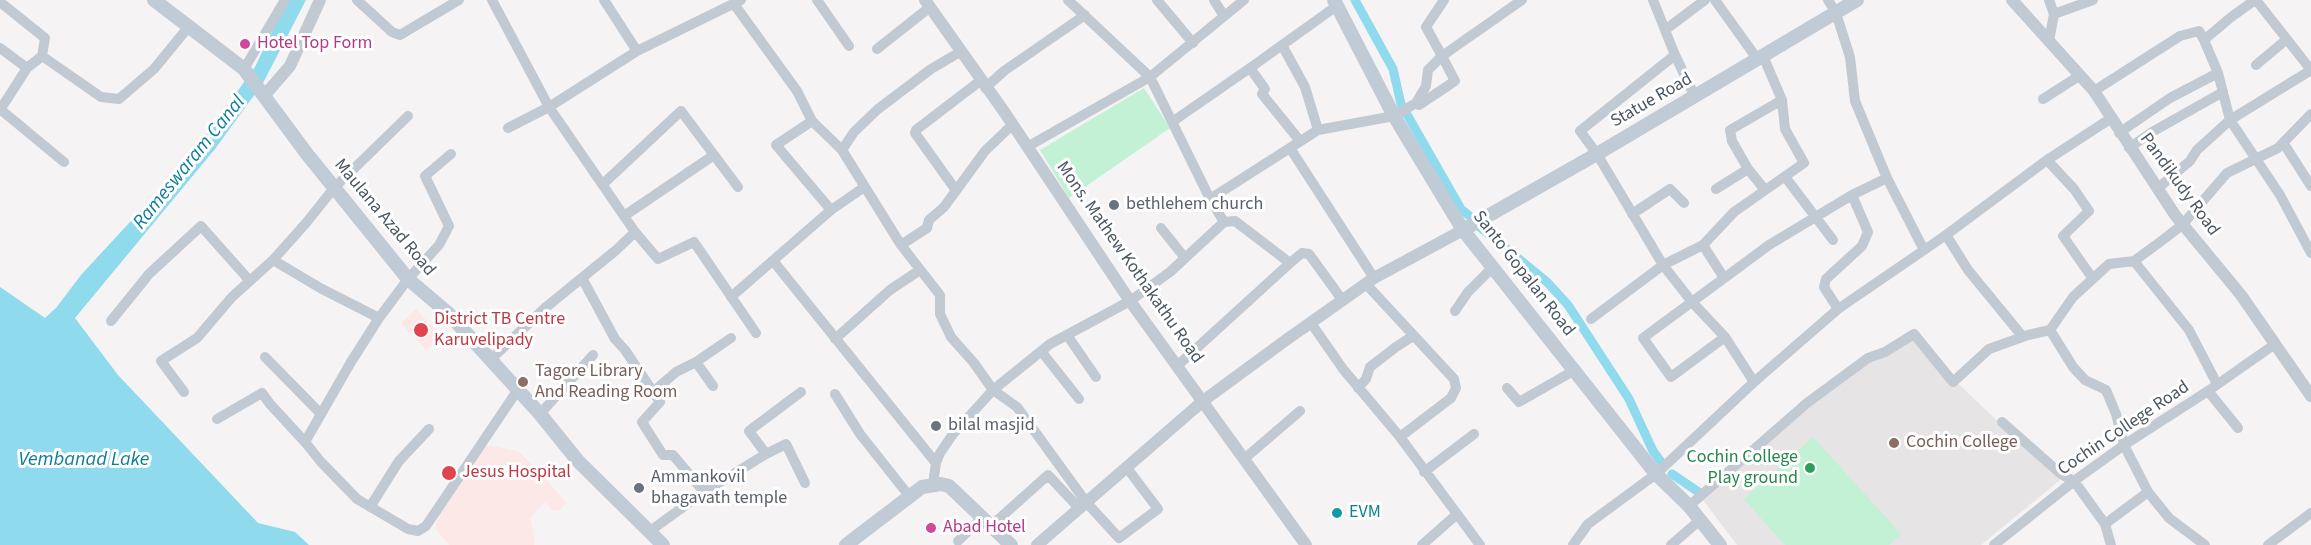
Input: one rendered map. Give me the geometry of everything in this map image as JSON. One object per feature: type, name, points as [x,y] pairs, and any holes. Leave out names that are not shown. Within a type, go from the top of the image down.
[{"type":"main road","name":"Maulana Azad Road","points":[[154,0],[245,70],[334,188],[408,279],[448,313],[540,414],[578,461],[663,545]]},
{"type":"main road","name":"Statue Road","points":[[1463,230],[1695,97],[1857,0]]},
{"type":"main road","name":"Santo Gopalan Road","points":[[1336,3],[1406,110],[1463,230],[1656,474],[1689,506],[1720,545]]},
{"type":"main road","points":[[846,545],[922,488],[933,484],[949,486],[1011,545]]},
{"type":"street","points":[[245,70],[285,0]]},
{"type":"street","points":[[262,92],[290,66],[320,0]]},
{"type":"street","points":[[357,0],[392,32],[400,35],[459,0]]},
{"type":"street","points":[[492,0],[549,107],[635,232],[658,259],[694,242],[756,333]]},
{"type":"street","points":[[604,0],[637,51]]},
{"type":"street","points":[[817,0],[849,46]]},
{"type":"street","points":[[1068,0],[1150,77],[1210,199],[1224,222]]},
{"type":"street","points":[[1157,0],[1193,43]]},
{"type":"street","points":[[1214,0],[1224,16]]},
{"type":"street","points":[[1027,147],[1150,77],[1244,0]]},
{"type":"street","points":[[1210,199],[1318,130],[1406,110],[1455,81],[1426,27],[1444,0]]},
{"type":"street","points":[[1406,110],[1416,103],[1426,86],[1428,69],[1442,56],[1522,0]]},
{"type":"street","points":[[1653,0],[1695,97]]},
{"type":"street","points":[[1665,30],[1705,0]]},
{"type":"street","points":[[1591,319],[1663,265],[1703,245],[1734,212],[1786,178],[1804,162],[1785,129],[1782,99],[1760,58],[1715,0]]},
{"type":"street","points":[[1828,0],[1836,13],[1850,57],[1855,101],[1887,178],[1924,250]]},
{"type":"street","name":"Pandikudy Road","points":[[2015,0],[2094,91],[2119,133],[2182,225],[2241,294],[2310,392]]},
{"type":"street","points":[[2049,0],[2054,14],[2049,40]]},
{"type":"street","points":[[2054,14],[2093,0]]},
{"type":"street","points":[[2157,189],[2190,161],[2197,150],[2230,120],[2311,70],[2256,0],[2204,40]]},
{"type":"street","points":[[0,2],[45,38],[42,56],[27,68],[0,109],[64,162]]},
{"type":"street","points":[[507,128],[549,107],[637,51],[737,2],[797,91],[812,121],[842,150],[863,188],[901,245],[940,295],[940,314],[951,337],[974,363],[993,390],[1017,407],[1083,505]]},
{"type":"street","points":[[1172,122],[1282,45],[1336,3]]},
{"type":"street","points":[[877,49],[927,4]]},
{"type":"street","name":"Mons. Mathew Kothakathu Road","points":[[927,4],[1012,125],[1130,301],[1306,545]]},
{"type":"street","points":[[955,189],[915,133],[916,130],[1085,15]]},
{"type":"street","points":[[42,56],[101,98],[118,99],[154,69],[189,26]]},
{"type":"street","points":[[2094,91],[2180,36],[2199,31],[2218,73],[2230,120],[2286,205],[2311,253]]},
{"type":"street","points":[[2256,65],[2287,39]]},
{"type":"street","points":[[1282,45],[1305,87],[1318,130]]},
{"type":"street","points":[[0,48],[27,68]]},
{"type":"street","points":[[842,150],[854,132],[878,109],[931,69],[960,51]]},
{"type":"street","points":[[1675,55],[1580,131],[1597,154],[1663,265],[1692,302],[1725,337],[1754,382]]},
{"type":"street","points":[[1250,68],[1265,88],[1262,94],[1300,141]]},
{"type":"street","points":[[2119,133],[2170,98],[2218,73]]},
{"type":"street","points":[[2043,99],[2079,76]]},
{"type":"street","points":[[2129,148],[2175,118],[2223,92]]},
{"type":"street","points":[[1765,190],[1748,169],[1732,141],[1730,130],[1782,99]]},
{"type":"street","points":[[603,184],[681,111],[738,187]]},
{"type":"street","points":[[1689,506],[1807,403],[1868,358],[1885,352],[1914,334],[1953,382],[1989,349],[2050,330],[2073,297],[2109,264],[2134,261],[2182,225],[2227,173],[2284,144],[2311,114]]},
{"type":"street","points":[[184,392],[161,362],[197,338],[249,280],[273,260],[334,188],[408,116]]},
{"type":"street","points":[[1573,545],[1588,524],[1656,474],[1754,382],[1838,309],[1946,235],[2046,160],[2110,119]]},
{"type":"street","points":[[812,121],[776,145],[831,210]]},
{"type":"street","points":[[901,245],[927,228],[929,220],[944,207],[985,151],[1012,125]]},
{"type":"street","points":[[2284,144],[2311,186]]},
{"type":"street","points":[[1290,148],[1370,281],[1413,336],[1454,379],[1456,388],[1450,398],[1400,438]]},
{"type":"street","points":[[305,442],[379,318],[408,279],[439,245],[449,226],[425,176],[451,153]]},
{"type":"street","points":[[624,216],[714,155]]},
{"type":"street","points":[[2046,160],[2074,189],[2089,211],[2062,236],[2093,279]]},
{"type":"street","points":[[1716,189],[1748,169]]},
{"type":"street","points":[[1786,178],[1814,218],[1833,240]]},
{"type":"street","points":[[1725,337],[1671,377],[1643,338],[1769,245],[1852,195],[1887,178]]},
{"type":"street","points":[[731,297],[774,262],[831,210],[863,188]]},
{"type":"street","points":[[1632,214],[1670,189],[1684,203]]},
{"type":"street","points":[[1838,309],[1824,287],[1826,279],[1862,246],[1868,232],[1852,195]]},
{"type":"street","points":[[933,484],[939,453],[993,390],[1041,351],[1130,301],[1170,272],[1224,222],[1235,221],[1290,263]]},
{"type":"street","points":[[111,321],[149,274],[201,226],[249,280]]},
{"type":"street","points":[[1161,228],[1185,258]]},
{"type":"street","points":[[1037,545],[1203,402],[1370,281],[1463,230]]},
{"type":"street","points":[[491,359],[545,308],[635,232]]},
{"type":"street","points":[[1946,235],[1968,270],[2023,337]]},
{"type":"street","points":[[1703,245],[1724,278]]},
{"type":"street","points":[[1177,366],[1302,253],[1309,254],[1343,301]]},
{"type":"street","points":[[273,260],[322,289],[379,318]]},
{"type":"street","points":[[2134,261],[2189,330],[2213,388],[2238,428]]},
{"type":"street","points":[[774,262],[936,463]]},
{"type":"street","points":[[1455,311],[1468,292],[1493,267]]},
{"type":"street","points":[[836,339],[890,290],[920,270]]},
{"type":"street","points":[[582,278],[615,339],[660,402],[642,422],[663,455],[673,455],[704,492]]},
{"type":"street","points":[[1311,323],[1358,388],[1400,438],[1480,545]]},
{"type":"street","points":[[2050,330],[2073,367],[2085,380],[2096,383],[2106,390],[2116,414],[2124,445],[2148,492],[2169,518],[2205,545]]},
{"type":"street","points":[[1067,335],[1096,377]]},
{"type":"street","points":[[1358,388],[1366,379],[1370,367],[1413,336]]},
{"type":"street","points":[[653,392],[676,372],[696,362],[731,338]]},
{"type":"street","name":"Cochin College Road","points":[[1994,545],[2074,481],[2124,445],[2276,344]]},
{"type":"street","points":[[1041,351],[1079,399]]},
{"type":"street","points":[[540,414],[593,355]]},
{"type":"street","points":[[265,357],[321,414]]},
{"type":"street","points":[[696,362],[713,386]]},
{"type":"street","points":[[1507,388],[1519,402],[1575,370]]},
{"type":"street","points":[[217,419],[262,393],[321,462],[357,499],[408,529],[418,531],[426,526],[517,390]]},
{"type":"street","points":[[766,454],[750,431],[801,392]]},
{"type":"street","points":[[835,394],[860,434],[910,497]]},
{"type":"street","points":[[1244,459],[1300,411]]},
{"type":"street","points":[[2002,422],[2061,474],[2074,481],[2105,524],[2111,545]]},
{"type":"street","points":[[370,507],[399,461],[429,429]]},
{"type":"street","points":[[1424,472],[1474,434]]},
{"type":"street","points":[[650,531],[704,492],[786,444],[806,483]]},
{"type":"street","points":[[958,541],[987,522],[1048,475],[1119,538],[1158,509],[1127,468]]},
{"type":"street","points":[[2105,524],[2148,492]]},
{"type":"street","points":[[2268,545],[2311,513]]},
{"type":"street","points":[[1422,545],[1456,515]]},
{"type":"street","points":[[1671,545],[1700,520]]},
{"type":"shaded area","name":"District TB Centre Karuvelipady","points":[[416,309],[441,336],[426,350],[401,323]]},
{"type":"shaded area","name":"Cochin College","points":[[1912,340],[2060,480],[1981,545],[1737,545],[1703,500],[1808,405],[1872,358]]},
{"type":"shaded area","points":[[483,446],[518,451],[543,475],[566,503],[559,510],[554,511],[545,502],[530,518],[534,545],[449,545],[435,528],[443,504]]},
{"type":"green space","points":[[1144,88],[1170,128],[1069,198],[1040,150]]},
{"type":"green space","name":"Cochin College Play ground","points":[[1813,437],[1901,534],[1889,545],[1785,545],[1744,499]]},
{"type":"water","name":"Vembanad Lake","points":[[287,0],[306,0],[263,83],[215,149],[75,318],[118,375],[258,523],[295,532],[309,545],[0,545],[0,287],[45,318],[56,308],[81,275],[189,158],[255,67]]},
{"type":"waterway","points":[[1355,0],[1393,69],[1401,104],[1461,209],[1472,218]]},
{"type":"waterway","points":[[1481,228],[1547,282],[1568,305],[1629,399],[1653,451],[1661,462]]},
{"type":"waterway","points":[[1672,474],[1700,493]]},
{"type":"place","name":"Hotel Top Form","points":[[245,44]]},
{"type":"place","name":"bethlehem church","points":[[1114,205]]},
{"type":"place","name":"District TB Centre Karuvelipady","points":[[421,330]]},
{"type":"place","name":"Tagore Library And Reading Room","points":[[523,382]]},
{"type":"place","name":"bilal masjid","points":[[936,426]]},
{"type":"place","name":"Cochin College","points":[[1894,443]]},
{"type":"place","name":"Cochin College Play ground","points":[[1810,468]]},
{"type":"place","name":"Jesus Hospital","points":[[449,473]]},
{"type":"place","name":"Ammankovil bhagavath temple","points":[[639,488]]},
{"type":"place","name":"EVM","points":[[1337,513]]},
{"type":"place","name":"Abad Hotel","points":[[931,528]]},
{"type":"water label","name":"Rameswaram Canal","points":[[190,163]]}]
